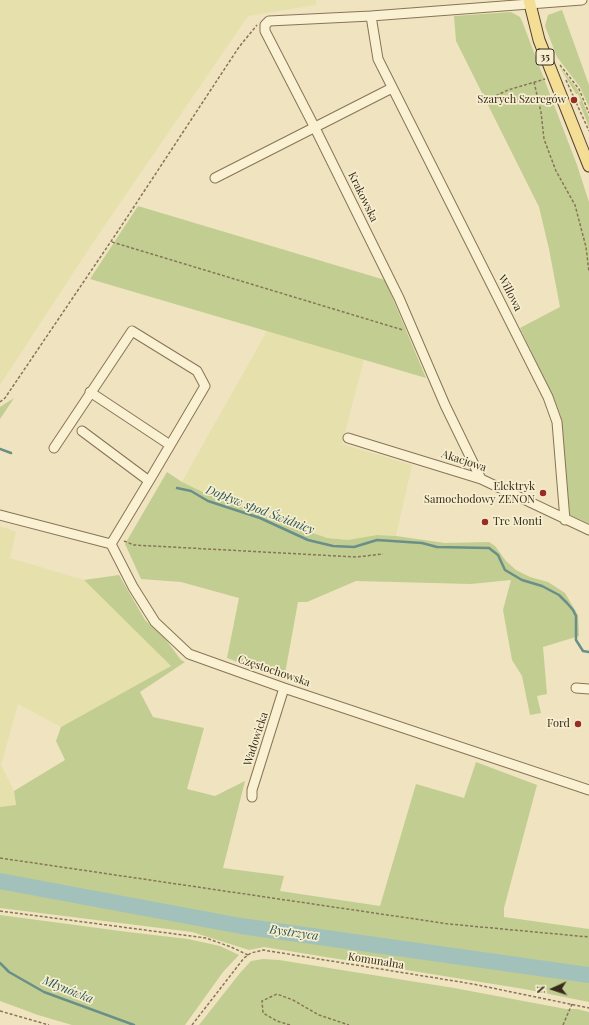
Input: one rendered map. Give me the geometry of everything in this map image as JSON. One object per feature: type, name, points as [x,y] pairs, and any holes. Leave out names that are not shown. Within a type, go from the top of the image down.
[{"type":"main road","name":"35","points":[[529,2],[539,40],[552,76],[589,166]]},
{"type":"street","points":[[265,25],[269,21],[371,16],[529,2],[582,0]]},
{"type":"street","name":"Willowa","points":[[371,16],[378,59],[548,397],[557,422],[566,520]]},
{"type":"street","name":"Krakowska","points":[[265,25],[265,31],[399,298],[445,405],[482,479]]},
{"type":"street","points":[[215,178],[392,88]]},
{"type":"street","points":[[0,515],[113,541],[205,386],[197,371],[132,332],[90,392],[54,448]]},
{"type":"street","points":[[90,392],[170,445]]},
{"type":"street","points":[[82,431],[149,481]]},
{"type":"street","name":"Akacjowa","points":[[348,438],[482,479],[589,530]]},
{"type":"street","name":"Częstochowska","points":[[113,541],[133,587],[155,622],[189,654],[284,688],[589,790]]},
{"type":"street","name":"Wadowicka","points":[[252,797],[252,790],[284,688]]},
{"type":"street","points":[[576,688],[589,689]]},
{"type":"path","points":[[0,402],[111,242],[239,48],[256,25],[265,25]]},
{"type":"path","points":[[560,64],[579,89],[589,113]]},
{"type":"path","points":[[487,100],[508,90],[552,76]]},
{"type":"path","points":[[534,82],[541,112],[544,139],[556,171],[575,205],[586,247],[589,272]]},
{"type":"path","points":[[111,242],[406,331],[412,328]]},
{"type":"path","points":[[113,541],[134,545],[356,557],[383,554]]},
{"type":"path","points":[[0,858],[449,924],[589,937]]},
{"type":"path","points":[[0,912],[206,938],[248,955],[236,967],[192,1025]]},
{"type":"path","name":"Komunalna","points":[[248,955],[263,950],[473,984],[589,1008]]},
{"type":"path","points":[[290,1025],[277,1021],[263,1012],[262,1001],[276,994],[293,1000],[319,1015],[349,1025]]},
{"type":"path","points":[[563,1025],[572,1004]]},
{"type":"path","points":[[0,1012],[49,1025]]},
{"type":"shaded area","points":[[0,0],[316,0],[316,5],[248,16],[92,244],[0,385]]},
{"type":"shaded area","points":[[267,331],[364,359],[342,444],[412,465],[396,536],[377,535],[348,540],[327,538],[252,508],[217,498],[182,482]]},
{"type":"shaded area","points":[[0,526],[16,532],[10,558],[84,580],[171,666],[61,727],[18,704],[1,765],[14,791],[16,805],[0,807]]},
{"type":"green space","points":[[562,10],[589,85],[589,107],[580,87],[557,57],[545,26],[548,15]]},
{"type":"green space","points":[[511,12],[520,17],[522,21],[577,165],[589,202],[589,524],[570,515],[561,417],[553,396],[520,328],[560,307],[539,207],[456,41],[454,16]]},
{"type":"green space","points":[[559,66],[578,90],[589,117],[589,127],[579,102],[581,101],[578,94],[576,94]]},
{"type":"green space","points":[[138,206],[385,280],[426,378],[90,279]]},
{"type":"green space","points":[[14,398],[0,419],[0,407]]},
{"type":"green space","points":[[167,472],[182,482],[205,493],[252,508],[327,538],[348,540],[377,535],[396,536],[445,543],[489,542],[495,546],[506,561],[516,570],[530,577],[548,582],[565,593],[578,615],[579,636],[543,647],[547,694],[537,696],[541,713],[530,715],[522,676],[512,660],[503,610],[511,580],[471,584],[356,581],[307,602],[298,602],[284,679],[227,658],[239,598],[181,582],[141,579],[125,544]]},
{"type":"green space","points":[[119,575],[145,620],[166,640],[181,660],[185,662],[140,692],[153,717],[204,728],[187,789],[215,796],[245,781],[223,868],[284,876],[280,891],[380,906],[416,784],[464,798],[476,762],[537,785],[504,908],[504,917],[589,929],[589,1002],[524,989],[264,947],[249,950],[192,932],[0,908],[0,807],[16,805],[14,791],[65,760],[56,741],[61,727],[171,666],[84,580]]},
{"type":"green space","points":[[0,915],[188,939],[220,946],[239,955],[223,972],[185,1025],[72,1025],[38,1015],[0,1001]]},
{"type":"green space","points":[[263,959],[279,960],[454,988],[566,1009],[577,1009],[589,1012],[589,1025],[199,1025],[251,961]]},
{"type":"waterway","name":"Dopływ spod Świdnicy","points":[[0,449],[11,453]]},
{"type":"waterway","name":"Dopływ spod Świdnicy","points":[[177,488],[191,491],[208,501],[260,518],[308,540],[333,546],[354,547],[377,540],[422,543],[437,547],[489,548],[498,555],[505,570],[522,580],[542,586],[559,595],[567,603],[576,616],[576,640],[583,651],[589,652]]},
{"type":"waterway","name":"Bystrzyca","points":[[0,881],[241,926],[589,975]]},
{"type":"waterway","name":"Młynówka","points":[[0,963],[9,972],[44,992],[134,1025]]},
{"type":"place","name":"Szarych Szeregów","points":[[574,100]]},
{"type":"place","name":"Elektryk Samochodowy ZENON","points":[[543,493]]},
{"type":"place","name":"Tre Monti","points":[[485,522]]},
{"type":"place","name":"Ford","points":[[578,724]]}]
